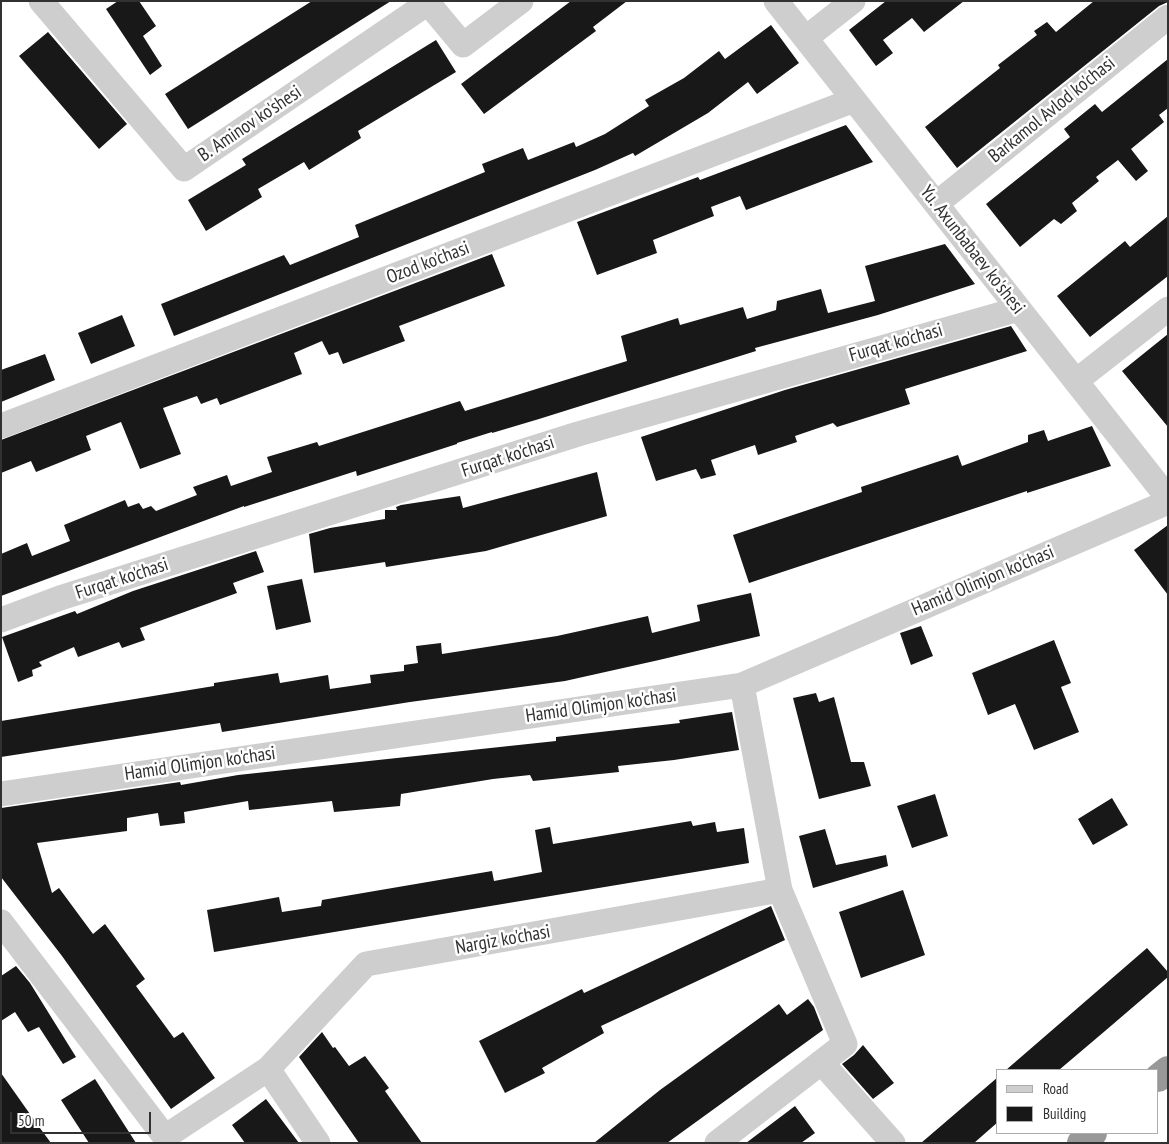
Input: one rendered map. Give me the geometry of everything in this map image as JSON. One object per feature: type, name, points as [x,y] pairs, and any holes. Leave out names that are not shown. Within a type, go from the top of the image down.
[{"type":"highway","points":[[1081,1143],[1092,1134]]},
{"type":"street","name":"B. Aminov ko'shesi","points":[[41,1],[184,170],[428,3],[463,45],[521,1]]},
{"type":"street","name":"Yu. Axunbabaev ko'shesi","points":[[776,1],[1168,500]]},
{"type":"street","points":[[806,38],[853,1]]},
{"type":"street","name":"Barkamol Avlod ko'chasi","points":[[936,204],[1168,17]]},
{"type":"street","name":"Ozod ko'chasi","points":[[1,426],[854,100]]},
{"type":"street","name":"Furqat ko'chasi","points":[[1,620],[60,598],[578,434],[1019,309]]},
{"type":"street","points":[[1076,381],[1168,309]]},
{"type":"street","name":"Hamid Olimjon ko'chasi","points":[[1,794],[742,685],[1168,500]]},
{"type":"street","points":[[717,1143],[844,1044],[780,890],[742,685]]},
{"type":"street","name":"Nargiz ko'chasi","points":[[1,922],[165,1137],[268,1068],[366,964],[780,890]]},
{"type":"street","points":[[821,1062],[893,1143]]},
{"type":"street","points":[[268,1068],[318,1143]]},
{"type":"building","points":[[118,1],[139,1],[156,26],[143,36],[162,66],[150,75],[106,9]]},
{"type":"building","points":[[312,1],[391,1],[188,129],[165,94]]},
{"type":"building","points":[[571,1],[627,1],[593,27],[596,31],[484,114],[461,84]]},
{"type":"building","points":[[886,1],[964,1],[924,32],[912,18],[883,40],[893,53],[876,66],[849,30]]},
{"type":"building","points":[[1094,1],[1168,2],[1159,6],[957,168],[925,127],[1000,68],[998,65],[1037,35],[1034,31],[1047,22],[1056,32]]},
{"type":"building","points":[[771,25],[799,63],[757,94],[748,82],[708,113],[635,156],[633,153],[595,170],[174,336],[161,304],[284,255],[290,265],[359,237],[355,225],[485,172],[482,164],[523,148],[528,160],[574,142],[576,147],[605,134],[649,106],[645,100],[684,78],[719,51],[725,59]]},
{"type":"building","points":[[48,32],[127,124],[99,149],[19,56]]},
{"type":"building","points":[[436,40],[456,72],[358,131],[361,138],[309,170],[304,162],[258,189],[262,197],[206,231],[188,200],[246,165],[242,159]]},
{"type":"building","points":[[1168,59],[1168,108],[1159,115],[1164,122],[1131,149],[1148,171],[1136,181],[1118,160],[1096,177],[1099,181],[1072,203],[1077,211],[1061,224],[1054,219],[1020,247],[986,204],[1070,137],[1064,129],[1095,104],[1102,112]]},
{"type":"building","points":[[846,125],[873,162],[746,210],[740,196],[711,207],[714,216],[653,240],[657,253],[597,275],[577,222],[698,177],[700,180]]},
{"type":"building","points":[[1168,216],[1168,276],[1090,337],[1057,296],[1125,241],[1130,247]]},
{"type":"building","points":[[945,244],[975,284],[878,315],[755,348],[756,351],[492,432],[357,476],[356,471],[244,506],[1,596],[1,554],[27,543],[32,556],[70,541],[64,525],[125,500],[128,507],[139,503],[143,509],[151,506],[156,511],[197,495],[193,487],[227,475],[231,486],[272,472],[267,457],[317,442],[319,446],[460,401],[465,411],[627,361],[621,336],[678,318],[680,325],[743,307],[747,319],[776,310],[777,301],[821,289],[828,313],[875,301],[865,266]]},
{"type":"building","points":[[492,254],[505,286],[399,326],[405,341],[343,364],[338,352],[329,355],[322,341],[294,353],[302,374],[220,405],[217,398],[201,404],[197,396],[163,408],[181,454],[140,469],[121,422],[86,436],[91,450],[36,472],[31,461],[1,473],[1,440]]},
{"type":"building","points":[[122,315],[135,346],[91,364],[78,333]]},
{"type":"building","points":[[1011,326],[1027,351],[905,389],[910,404],[837,427],[833,423],[795,436],[797,442],[758,455],[755,445],[711,460],[716,475],[701,479],[696,469],[656,481],[641,437],[785,390]]},
{"type":"building","points":[[1168,334],[1168,427],[1122,371]]},
{"type":"building","points":[[45,354],[55,380],[1,402],[1,370]]},
{"type":"building","points":[[1092,426],[1111,466],[1027,493],[1027,491],[749,583],[733,535],[862,492],[861,487],[958,455],[962,466],[1028,442],[1028,435],[1044,430],[1048,441]]},
{"type":"building","points":[[597,472],[607,516],[486,551],[386,567],[385,562],[314,573],[309,534],[330,528],[385,519],[385,510],[397,510],[396,507],[401,505],[460,496],[463,508]]},
{"type":"building","points":[[1168,525],[1168,595],[1134,550]]},
{"type":"building","points":[[256,551],[264,572],[233,583],[237,593],[140,628],[145,640],[122,648],[119,642],[78,657],[74,647],[39,662],[42,666],[32,670],[33,676],[18,682],[2,637],[75,611],[77,614],[133,591]]},
{"type":"building","points":[[302,579],[311,622],[276,630],[267,586]]},
{"type":"building","points":[[751,593],[760,636],[565,681],[410,702],[222,732],[220,723],[1,757],[1,721],[214,686],[214,683],[278,673],[280,683],[328,675],[330,689],[371,683],[370,675],[404,671],[404,665],[418,663],[416,646],[441,643],[442,654],[557,636],[648,616],[652,633],[700,621],[697,605]]},
{"type":"building","points":[[921,626],[933,656],[911,665],[900,633]]},
{"type":"building","points":[[1054,640],[1071,683],[1061,687],[1079,732],[1034,750],[1015,704],[988,715],[972,673]]},
{"type":"building","points":[[816,693],[819,702],[834,697],[851,762],[864,762],[871,786],[819,799],[793,698]]},
{"type":"building","points":[[732,712],[739,750],[618,766],[619,772],[533,781],[530,775],[401,794],[400,806],[334,812],[332,801],[249,810],[248,801],[184,812],[185,823],[160,826],[158,813],[127,818],[127,831],[37,843],[52,893],[59,888],[93,934],[105,924],[145,979],[136,986],[174,1038],[183,1032],[215,1078],[171,1109],[62,956],[1,877],[1,808],[180,782],[181,785],[238,775],[556,741],[556,737],[680,723],[679,720]]},
{"type":"building","points":[[935,794],[948,836],[912,848],[897,806]]},
{"type":"building","points":[[1112,798],[1128,825],[1093,845],[1078,819]]},
{"type":"building","points":[[691,821],[693,826],[715,822],[717,832],[744,828],[749,863],[214,952],[207,910],[279,897],[282,912],[321,906],[322,900],[492,871],[494,881],[542,872],[535,830],[550,827],[553,844]]},
{"type":"building","points":[[825,829],[836,865],[886,855],[888,866],[813,888],[799,836]]},
{"type":"building","points":[[903,890],[925,955],[861,978],[839,912]]},
{"type":"building","points":[[771,906],[785,940],[601,1026],[604,1033],[542,1068],[545,1073],[505,1093],[479,1041],[582,989],[584,993]]},
{"type":"building","points":[[1147,948],[1168,972],[1168,977],[1060,1069],[1007,1069]]},
{"type":"building","points":[[16,966],[30,983],[76,1057],[63,1064],[39,1027],[28,1032],[15,1012],[1,1021],[1,976]]},
{"type":"building","points":[[808,999],[814,1007],[823,1030],[667,1143],[594,1143],[660,1090],[779,1004],[787,1015]]},
{"type":"building","points":[[322,1032],[349,1066],[365,1056],[389,1088],[385,1091],[422,1143],[359,1143],[299,1057]]},
{"type":"building","points":[[863,1045],[894,1083],[873,1099],[842,1064]]},
{"type":"building","points":[[1,1073],[37,1124],[51,1143],[1,1143]]},
{"type":"building","points":[[95,1079],[136,1143],[89,1143],[61,1100]]},
{"type":"building","points":[[996,1079],[996,1124],[974,1143],[921,1143]]},
{"type":"building","points":[[266,1099],[299,1143],[245,1143],[232,1125]]},
{"type":"building","points":[[795,1106],[815,1133],[801,1143],[746,1143]]}]
